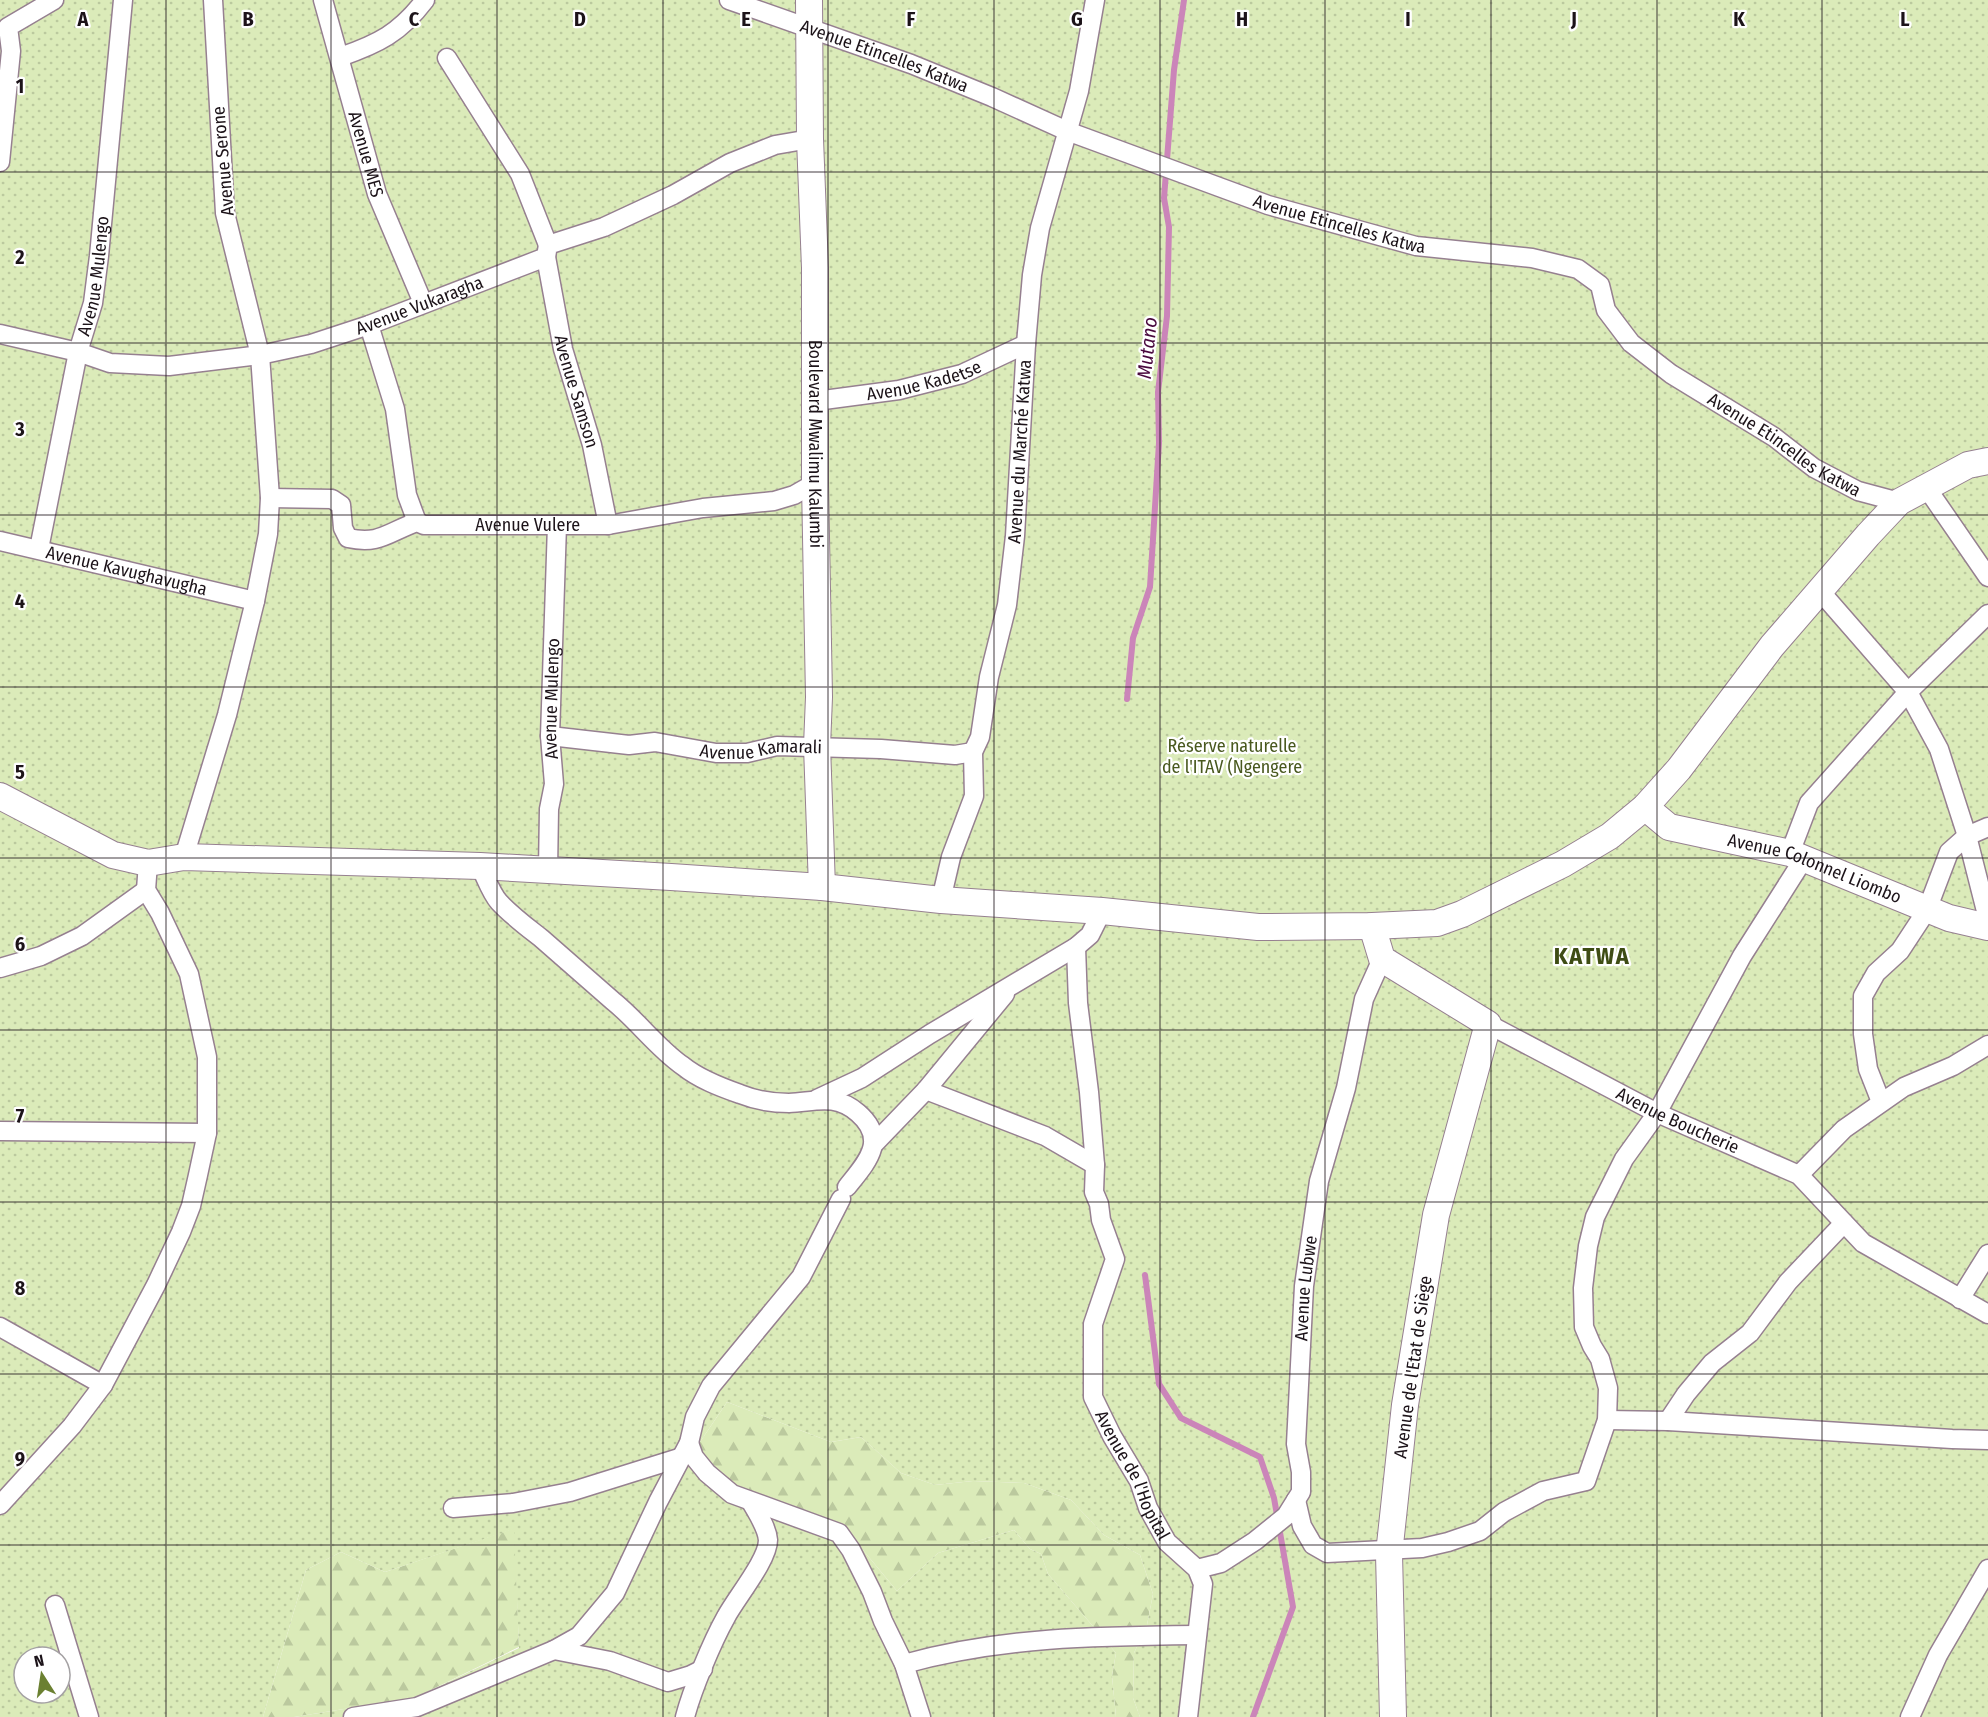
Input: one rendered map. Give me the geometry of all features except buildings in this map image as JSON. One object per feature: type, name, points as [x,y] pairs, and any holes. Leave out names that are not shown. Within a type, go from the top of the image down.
[{"type":"main road","name":"Boulevard Mwalimu Kalumbi","points":[[809,0],[810,140],[815,268],[815,483],[819,697],[817,746],[822,887]]},
{"type":"main road","points":[[0,796],[114,855],[148,862],[184,857],[480,866],[822,887],[941,900],[1102,911],[1258,927],[1437,923],[1462,914],[1582,854],[1610,836],[1645,807],[1679,769],[1772,646],[1899,502],[1968,465],[1988,460]]},
{"type":"main road","name":"Avenue Colonnel Liombo","points":[[1645,807],[1670,827],[1797,856],[1927,910],[1949,918],[1988,927]]},
{"type":"main road","points":[[1372,926],[1382,959]]},
{"type":"main road","name":"Avenue Boucherie","points":[[1382,959],[1488,1024]]},
{"type":"main road","name":"Avenue de l'Etat de Siège","points":[[1393,1717],[1389,1549],[1405,1405],[1436,1215],[1488,1024]]},
{"type":"street","points":[[0,162],[10,61],[8,27],[54,0]]},
{"type":"street","name":"Avenue Mulengo","points":[[39,549],[78,352],[93,303],[123,0]]},
{"type":"street","name":"Avenue Serone","points":[[184,857],[227,715],[255,601],[268,534],[270,498],[260,355],[225,213],[213,0]]},
{"type":"street","name":"Avenue MES","points":[[323,0],[377,195],[423,303]]},
{"type":"street","points":[[340,57],[368,47],[397,31],[424,0]]},
{"type":"street","name":"Avenue Etincelles Katwa","points":[[729,0],[941,76],[1067,131],[1268,205],[1416,246],[1532,258],[1578,269],[1600,285],[1606,310],[1631,343],[1671,374],[1774,437],[1814,468],[1858,491],[1899,502]]},
{"type":"street","name":"Avenue du Marché Katwa","points":[[941,900],[951,856],[974,796],[973,752],[980,737],[988,677],[1007,605],[1015,536],[1032,275],[1040,228],[1079,91],[1095,0]]},
{"type":"street","name":"Avenue Samson","points":[[447,58],[520,174],[547,251],[564,349],[592,445],[608,525]]},
{"type":"street","name":"Avenue Vukaragha","points":[[0,334],[78,352],[110,363],[169,366],[260,355],[311,344],[369,325],[604,227],[673,195],[741,158],[775,145],[810,140]]},
{"type":"street","points":[[369,325],[394,409],[407,495],[417,522]]},
{"type":"street","name":"Avenue Kadetse","points":[[816,401],[898,390],[962,374],[1026,344]]},
{"type":"street","name":"Avenue Vulere","points":[[270,498],[332,499],[341,505],[344,528],[348,538],[363,541],[380,539],[398,528],[417,522],[424,525],[608,525],[703,508],[774,501],[794,495],[815,483]]},
{"type":"street","points":[[1926,487],[1988,577]]},
{"type":"street","name":"Avenue Mulengo","points":[[548,870],[549,809],[554,784],[550,736],[556,525]]},
{"type":"street","name":"Avenue Kavughavugha","points":[[0,541],[255,601]]},
{"type":"street","points":[[1820,591],[1908,692],[1939,749],[1967,836],[1988,919]]},
{"type":"street","points":[[1988,614],[1908,692],[1809,803],[1797,856],[1657,1113],[1624,1159],[1595,1217],[1588,1246],[1583,1288],[1584,1327],[1600,1359],[1608,1388],[1607,1420],[1668,1420],[1988,1440]]},
{"type":"street","name":"Avenue Kamarali","points":[[550,736],[629,746],[655,742],[716,753],[747,753],[777,746],[817,746],[955,755],[973,752]]},
{"type":"street","points":[[1881,1102],[1868,1070],[1863,1034],[1863,996],[1876,974],[1900,951],[1927,910],[1949,852],[1967,836],[1988,827]]},
{"type":"street","points":[[0,1505],[72,1426],[103,1385],[181,1232],[190,1206],[207,1133],[207,1058],[189,974],[146,890],[148,862]]},
{"type":"street","points":[[480,866],[498,901],[630,1015],[682,1066],[734,1092],[766,1101],[790,1103],[817,1099],[862,1078],[930,1034],[1076,947],[1090,935],[1102,911]]},
{"type":"street","points":[[0,968],[41,956],[82,936],[146,890]]},
{"type":"street","name":"Avenue de l'Hopital","points":[[1076,947],[1078,1004],[1095,1165],[1094,1192],[1114,1259],[1093,1324],[1093,1397],[1112,1436],[1139,1481],[1148,1508],[1167,1542],[1197,1569]]},
{"type":"street","name":"Avenue Lubwe","points":[[1382,959],[1364,999],[1346,1088],[1319,1181],[1304,1286],[1296,1444],[1301,1473],[1301,1492],[1296,1500],[1302,1526],[1313,1545],[1327,1553],[1422,1548],[1480,1531],[1504,1512],[1543,1491],[1586,1481],[1607,1420]]},
{"type":"street","points":[[353,1717],[417,1707],[554,1650],[579,1636],[615,1593],[685,1450],[694,1417],[711,1386],[801,1277],[844,1193],[868,1162],[874,1144],[926,1090],[1014,984]]},
{"type":"street","name":"Avenue Boucherie","points":[[1488,1024],[1657,1113],[1799,1175],[1863,1243],[1988,1314]]},
{"type":"street","points":[[1799,1175],[1844,1129],[1881,1102],[1904,1087],[1953,1066],[1988,1045]]},
{"type":"street","points":[[926,1090],[1045,1136],[1095,1165]]},
{"type":"street","points":[[817,1099],[845,1104],[859,1114],[870,1128],[874,1144]]},
{"type":"street","points":[[0,1131],[207,1133]]},
{"type":"street","points":[[1668,1420],[1712,1363],[1750,1333],[1788,1282],[1844,1223]]},
{"type":"street","points":[[1960,1299],[1988,1254]]},
{"type":"street","points":[[0,1327],[103,1385]]},
{"type":"street","points":[[685,1450],[732,1494],[839,1533],[861,1568],[904,1664],[921,1717]]},
{"type":"street","points":[[453,1508],[513,1503],[570,1492],[685,1450]]},
{"type":"street","points":[[1188,1717],[1203,1584],[1197,1569],[1221,1563],[1254,1541],[1286,1516],[1296,1500]]},
{"type":"street","points":[[686,1715],[725,1618],[765,1556],[768,1540],[765,1527],[751,1502]]},
{"type":"street","points":[[1910,1717],[1938,1655],[1988,1569]]},
{"type":"street","points":[[55,1605],[89,1717]]},
{"type":"street","points":[[904,1664],[945,1652],[1007,1643],[1082,1637],[1197,1635]]},
{"type":"street","points":[[554,1650],[610,1661],[668,1682],[703,1669]]},
{"type":"street","points":[[668,1682],[686,1715]]},
{"type":"green space","name":"Réserve naturelle de l'ITAV (Ngengere","points":[[0,0],[1988,0],[1988,1717],[1140,1717],[1133,1698],[1134,1653],[1147,1625],[1153,1594],[1140,1555],[1104,1535],[1071,1500],[1024,1483],[973,1481],[935,1485],[901,1473],[861,1437],[831,1442],[727,1402],[698,1445],[699,1453],[732,1490],[853,1538],[897,1591],[938,1553],[1014,1530],[1030,1549],[1041,1554],[1048,1574],[1116,1653],[1112,1676],[1116,1717],[294,1717],[404,1703],[519,1648],[514,1529],[385,1572],[341,1552],[306,1570],[263,1717],[0,1717]]},
{"type":"green space","points":[[727,1402],[831,1442],[861,1437],[901,1473],[935,1485],[973,1481],[1024,1483],[1071,1500],[1104,1535],[1140,1555],[1153,1594],[1147,1625],[1134,1653],[1133,1698],[1140,1717],[1116,1717],[1112,1676],[1116,1653],[1048,1574],[1041,1554],[1030,1549],[1014,1530],[938,1553],[897,1591],[853,1538],[732,1490],[708,1467],[698,1445]]},
{"type":"green space","points":[[515,1528],[519,1647],[404,1703],[294,1717],[263,1717],[306,1570],[341,1552],[385,1572]]},
{"type":"waterway","name":"Mutano","points":[[1127,699],[1133,638],[1150,587],[1159,443],[1158,392],[1167,316],[1169,227],[1164,198],[1174,70],[1184,0]]},
{"type":"waterway","points":[[1145,1275],[1159,1384],[1181,1418],[1260,1457],[1274,1498],[1293,1607],[1253,1717]]},
{"type":"district","name":"KATWA","points":[[1592,956]]}]
